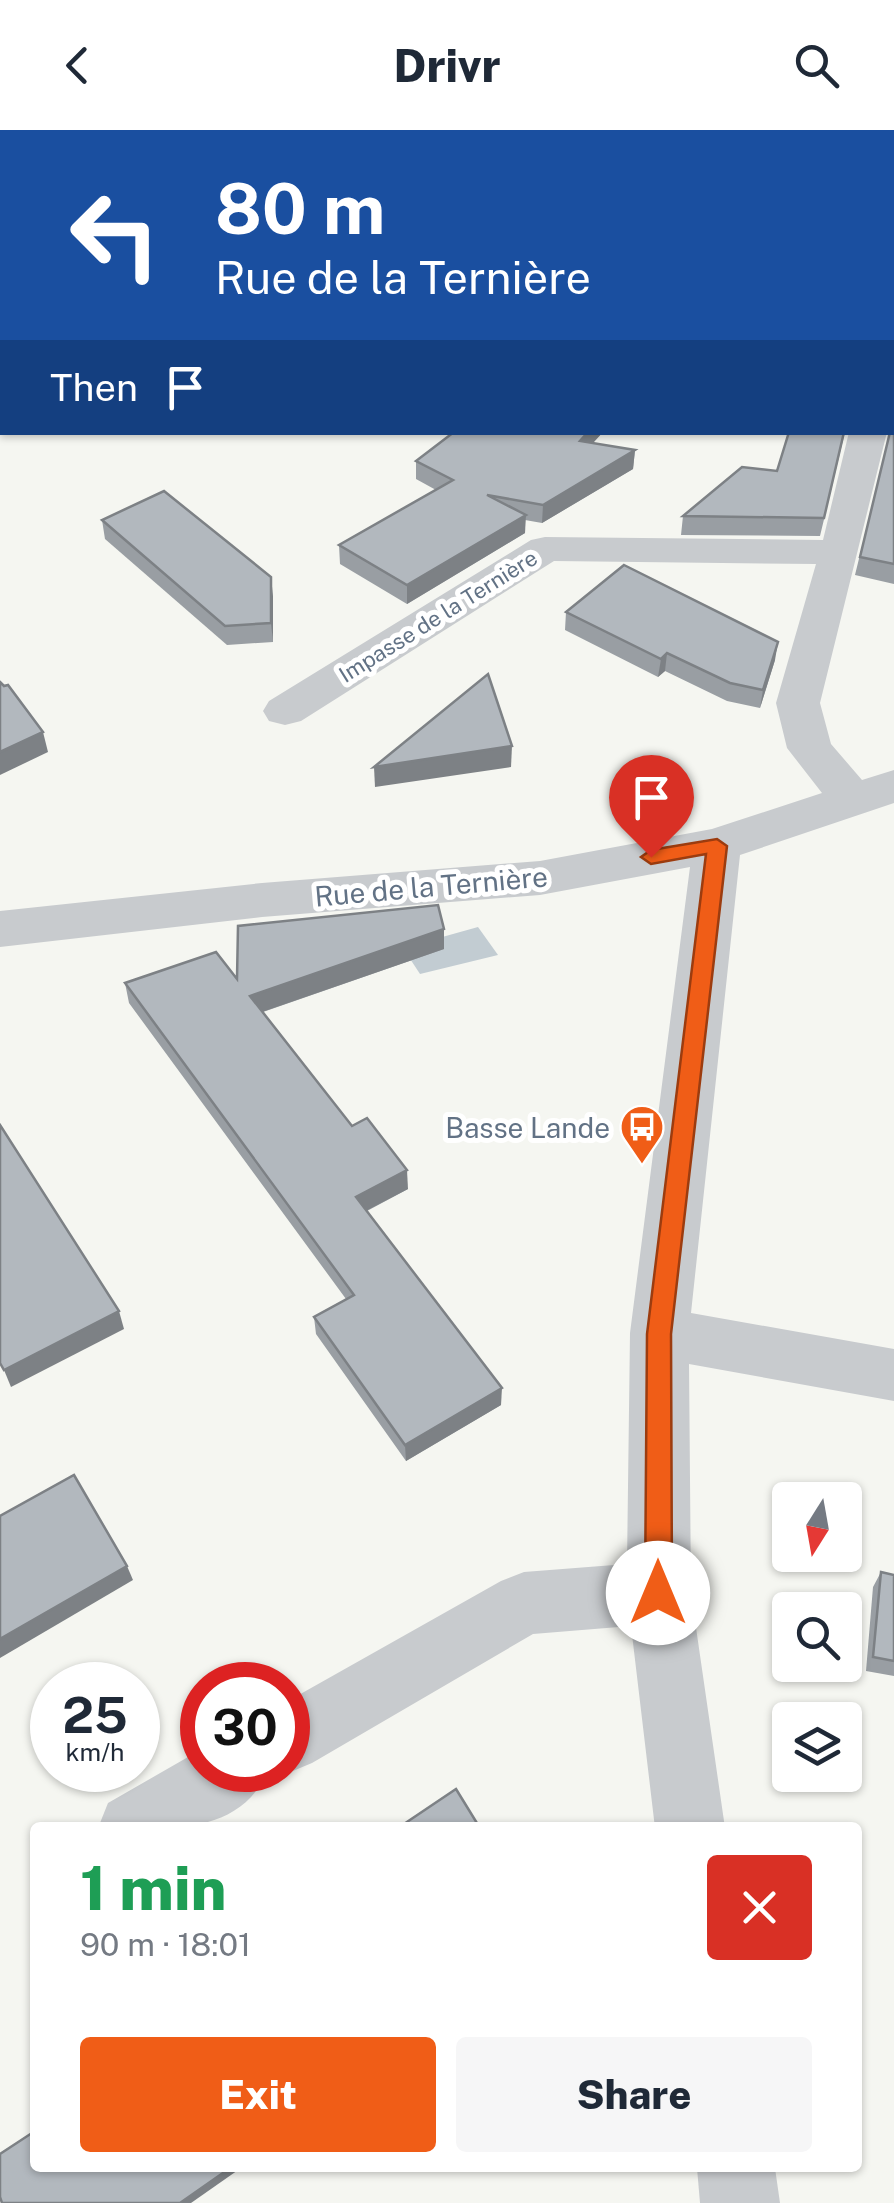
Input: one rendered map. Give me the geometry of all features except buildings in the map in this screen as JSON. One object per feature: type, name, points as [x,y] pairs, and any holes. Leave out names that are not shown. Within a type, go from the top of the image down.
[{"type":"street","name":"Rue de la Ternière","points":[[867,435],[798,702],[810,748],[874,794]]},
{"type":"street","name":"Impasse de la Ternière","points":[[285,711],[545,549],[840,552]]},
{"type":"street","name":"Rue de la Ternière","points":[[0,930],[262,900],[540,878],[717,846],[874,794]]},
{"type":"street","points":[[689,1822],[658,1593],[659,1334],[717,846]]},
{"type":"street","points":[[659,1334],[894,1375]]},
{"type":"street","points":[[310,1726],[524,1603],[658,1593]]},
{"type":"street","points":[[143,1822],[195,1792]]},
{"type":"street","points":[[736,2172],[740,2203]]},
{"type":"shaded area","points":[[478,927],[498,955],[420,974],[403,948]]},
{"type":"place","name":"Basse Lande","points":[[642,1165]]},
{"type":"route","points":[[651,857],[717,846],[659,1334],[658,1593]]}]
